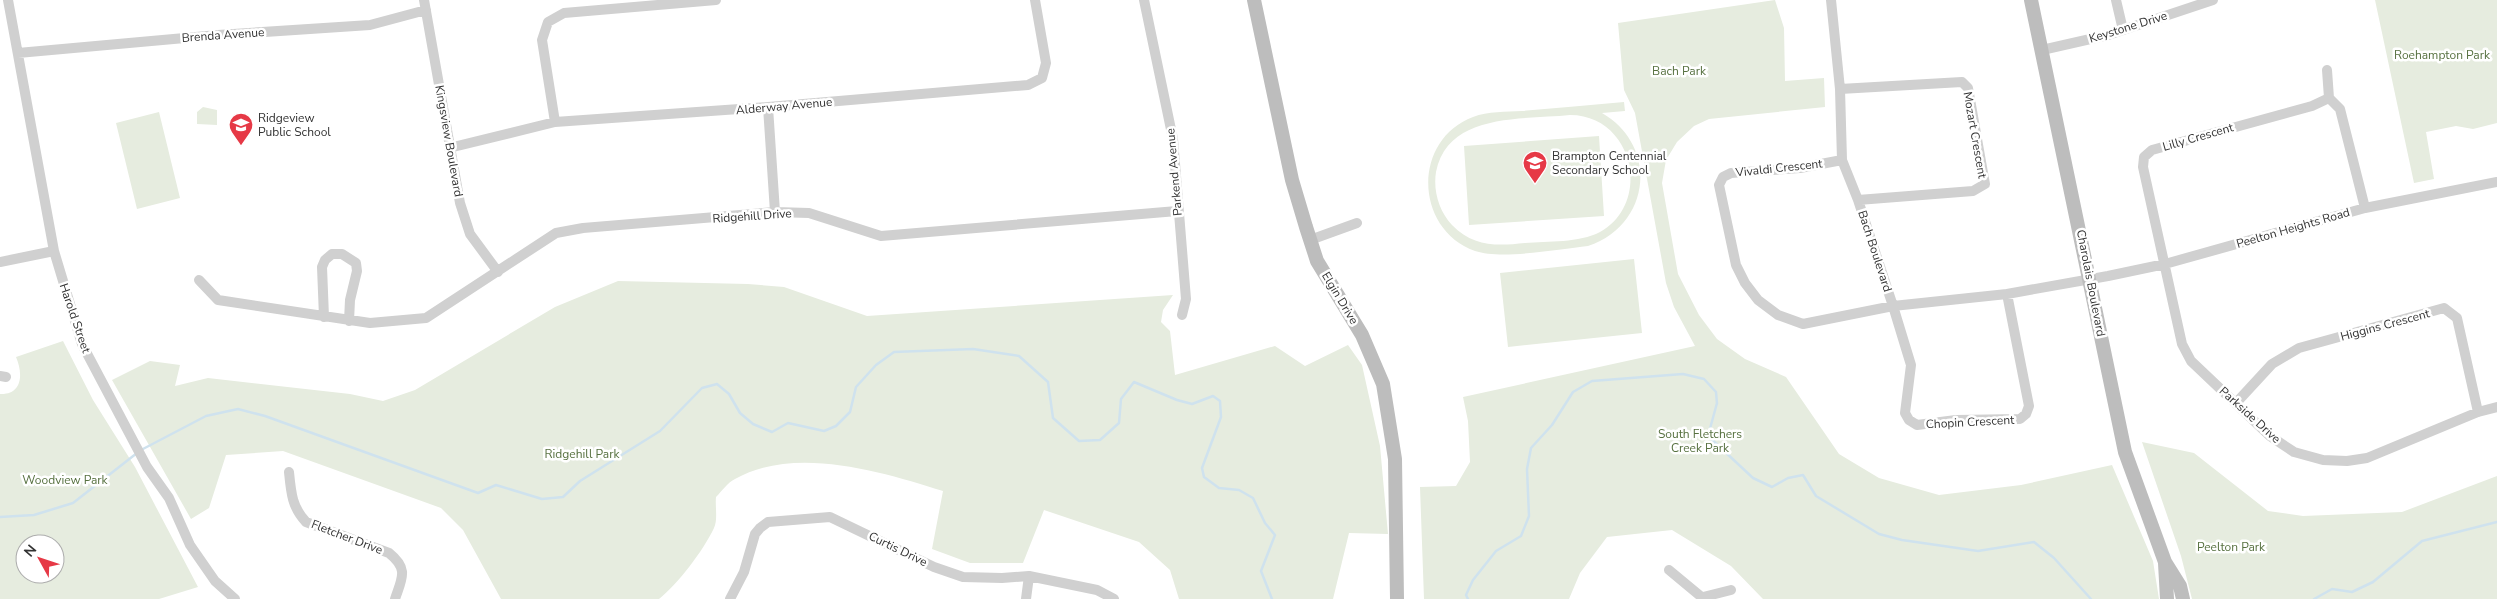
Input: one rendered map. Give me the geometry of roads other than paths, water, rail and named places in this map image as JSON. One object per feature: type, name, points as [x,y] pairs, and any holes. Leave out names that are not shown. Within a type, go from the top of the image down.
[{"type":"street","name":"Harold Street","points":[[8,0],[54,251],[82,344],[147,467],[169,498],[190,545],[215,581],[235,599]]},
{"type":"street","points":[[555,122],[542,40],[548,22],[564,14],[716,0]]},
{"type":"street","name":"Alderway Avenue","points":[[449,148],[555,122],[768,107],[1028,85],[1042,78],[1046,63],[1035,0]]},
{"type":"street","name":"Parkend Avenue","points":[[1144,0],[1172,139],[1186,299],[1182,315]]},
{"type":"street","name":"Elgin Drive","points":[[1254,0],[1292,180],[1310,240],[1317,260],[1362,335],[1383,384],[1395,459],[1397,599]]},
{"type":"street","name":"Bach Boulevard","points":[[1832,0],[1840,89],[1842,160],[1858,200],[1893,306],[2008,294],[2091,279]]},
{"type":"street","name":"Charolais Boulevard","points":[[2031,0],[2091,279],[2125,452],[2165,562],[2182,592]]},
{"type":"street","points":[[2116,0],[2122,30]]},
{"type":"street","name":"Keystone Drive","points":[[2042,50],[2122,30],[2213,0]]},
{"type":"street","name":"Brenda Avenue","points":[[18,53],[209,35],[364,26],[425,5]]},
{"type":"street","name":"Kingsview Boulevard","points":[[425,5],[460,203],[470,234],[498,272]]},
{"type":"street","points":[[2327,70],[2329,98],[2340,110],[2365,208]]},
{"type":"street","name":"Mozart Crescent","points":[[1840,89],[1962,82],[1968,88],[1984,184],[1973,190],[1858,200]]},
{"type":"street","name":"Lilly Crescent","points":[[2165,264],[2143,167],[2144,157],[2152,150],[2312,106],[2329,98]]},
{"type":"street","points":[[768,107],[776,212]]},
{"type":"street","name":"Vivaldi Crescent","points":[[1842,160],[1800,168],[1731,173],[1723,177],[1719,186],[1736,265],[1745,283],[1758,300],[1778,315],[1803,324],[1893,306]]},
{"type":"street","name":"Peelton Heights Road","points":[[2091,279],[2165,264],[2365,208],[2497,182]]},
{"type":"street","name":"Ridgehill Drive","points":[[199,280],[218,300],[370,323],[426,318],[556,233],[583,228],[776,212],[809,213],[881,236],[1177,211]]},
{"type":"street","points":[[1310,240],[1357,223]]},
{"type":"street","points":[[0,262],[54,251]]},
{"type":"street","points":[[324,317],[322,268],[325,260],[332,254],[342,254],[356,263],[357,271],[350,300],[349,321]]},
{"type":"street","name":"Parkside Drive","points":[[2165,264],[2185,353],[2270,436],[2294,452],[2323,460],[2348,461],[2366,458],[2497,406]]},
{"type":"street","name":"Chopin Crescent","points":[[1893,306],[1911,365],[1905,413],[1909,420],[1917,425],[1956,420],[2020,419],[2026,414],[2029,406],[2008,294]]},
{"type":"street","name":"Higgins Crescent","points":[[2236,403],[2272,364],[2284,355],[2299,348],[2444,308],[2451,311],[2457,318],[2478,412]]},
{"type":"street","name":"Fletcher Drive","points":[[290,472],[292,502],[297,513],[306,522],[389,553],[400,562],[403,574],[395,599]]},
{"type":"street","name":"Curtis Drive","points":[[730,599],[744,572],[755,534],[760,528],[768,522],[830,517],[934,567],[964,577],[1002,578],[1029,576],[1097,590],[1114,599]]},
{"type":"street","name":"Charolais Boulevard","points":[[2165,562],[2166,594]]},
{"type":"street","points":[[1668,570],[1703,598],[1731,590]]},
{"type":"street","points":[[1026,599],[1029,576]]},
{"type":"waterway","points":[[141,450],[206,416],[238,409],[265,416],[478,493],[496,485],[542,499],[563,497],[580,481],[660,431],[702,388],[717,384],[729,394],[740,413],[753,424],[772,432],[788,423],[824,431],[836,426],[850,412],[856,387],[876,365],[894,352],[973,349],[1019,356],[1048,382],[1053,418],[1079,441],[1100,440],[1119,423],[1121,399],[1134,382],[1177,400],[1192,404],[1213,396],[1220,401],[1221,417],[1202,468],[1204,477],[1219,488],[1239,490],[1253,498],[1265,523],[1275,535],[1261,571],[1272,599]]},
{"type":"waterway","points":[[1468,599],[1466,595],[1473,580],[1496,551],[1521,536],[1529,516],[1527,469],[1531,448],[1552,425],[1573,392],[1592,381],[1683,374],[1704,379],[1716,392],[1717,404]]},
{"type":"waterway","points":[[1717,403],[1708,436],[1753,478],[1772,487],[1788,478],[1803,475],[1816,496],[1879,534],[1902,540],[1978,551],[2034,542],[2054,558],[2091,599]]},
{"type":"waterway","points":[[0,517],[34,515],[73,503],[137,453]]},
{"type":"waterway","points":[[2314,599],[2332,589],[2352,592],[2373,582],[2422,541],[2497,522]]},
{"type":"place","name":"Ridgeview Public School","points":[[241,146]]},
{"type":"place","name":"Brampton Centennial Secondary School","points":[[1535,184]]},
{"type":"park label","name":"Roehampton Park","points":[[2442,55]]},
{"type":"park label","name":"Bach Park","points":[[1679,71]]},
{"type":"park label","name":"South Fletchers Creek Park","points":[[1700,441]]},
{"type":"park label","name":"Ridgehill Park","points":[[582,454]]},
{"type":"park label","name":"Woodview Park","points":[[65,480]]},
{"type":"park label","name":"Peelton Park","points":[[2231,547]]}]
